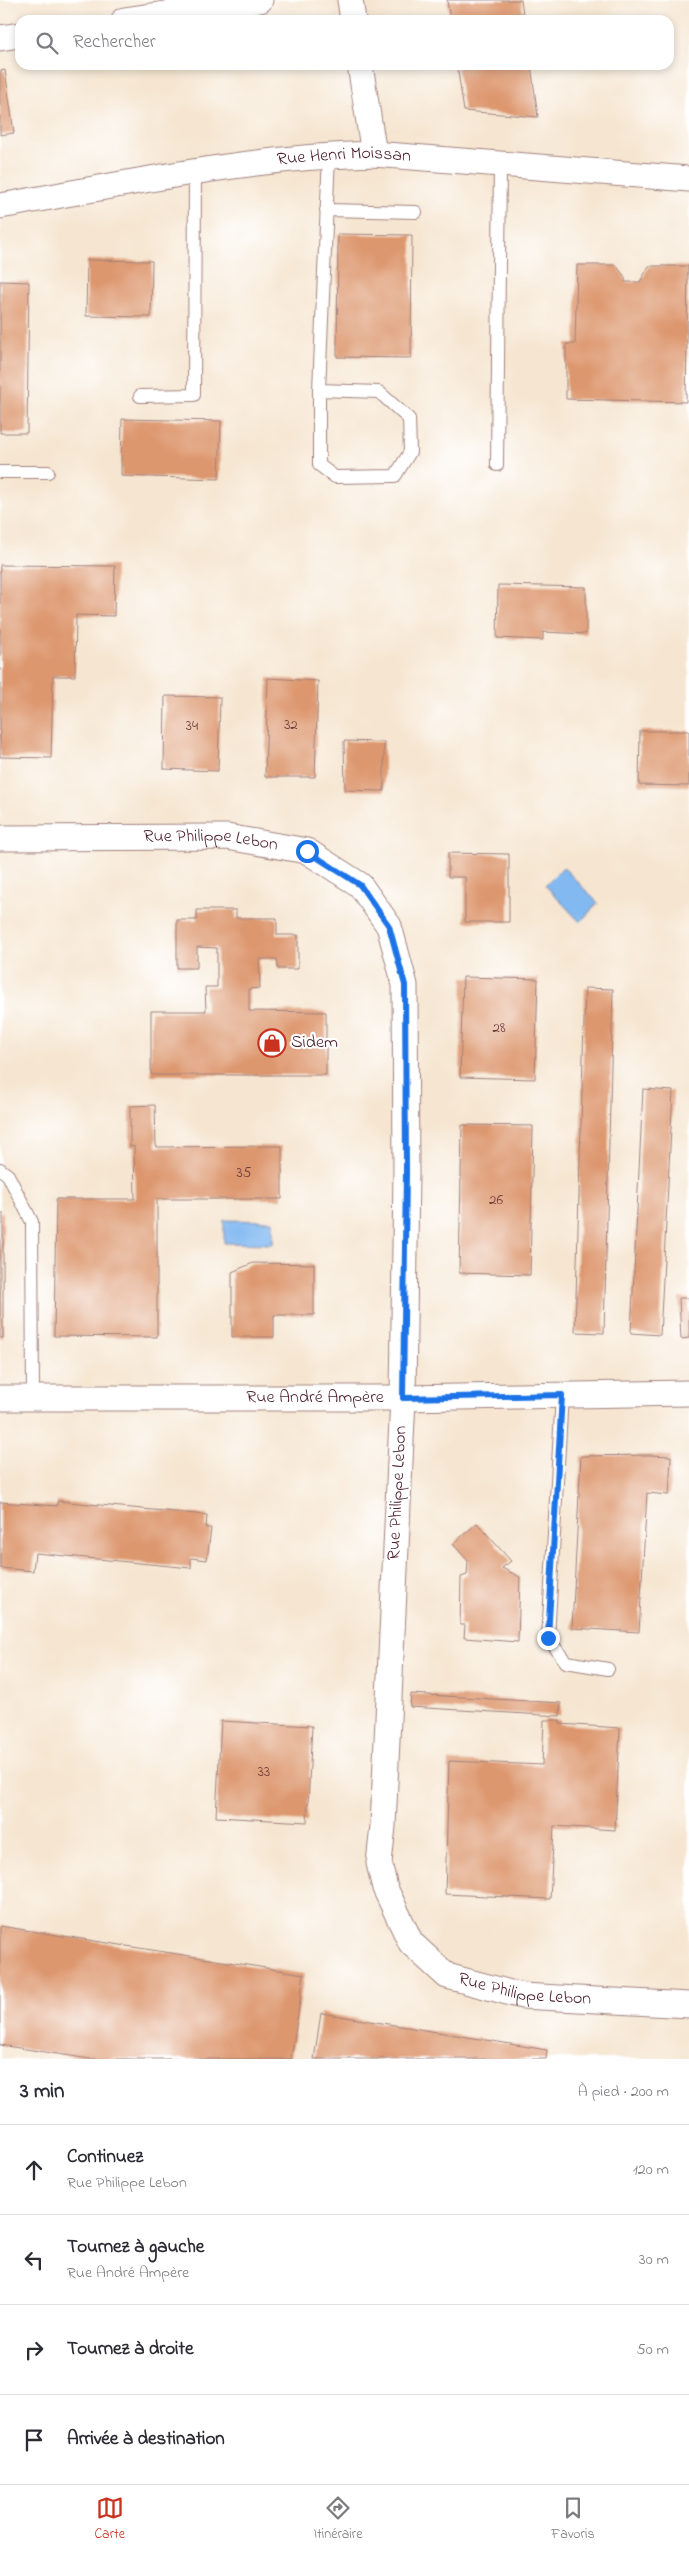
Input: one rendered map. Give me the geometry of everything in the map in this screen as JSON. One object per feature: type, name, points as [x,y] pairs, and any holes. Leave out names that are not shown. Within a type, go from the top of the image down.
[{"type":"street","points":[[158,15],[260,0]]},
{"type":"street","points":[[350,0],[352,15]]},
{"type":"street","points":[[0,38],[15,36]]},
{"type":"street","points":[[361,70],[374,154]]},
{"type":"street","name":"Rue Henri Moissan","points":[[0,206],[195,172],[329,155],[374,154],[689,179]]},
{"type":"street","name":"Rue Philippe Lebon","points":[[0,838],[227,837],[307,851],[360,885],[389,926],[405,985],[406,1172],[403,1398],[384,1816],[379,1863],[385,1888],[411,1943],[447,1976],[522,1996],[689,2005]]},
{"type":"street","name":"Rue André Ampère","points":[[0,1398],[403,1398],[689,1393]]},
{"type":"lane","points":[[319,390],[379,392],[409,419],[410,452],[395,476],[335,477],[319,465],[319,390],[329,155]]},
{"type":"lane","points":[[497,465],[500,164]]},
{"type":"lane","points":[[140,396],[194,395],[195,172]]},
{"type":"lane","points":[[326,210],[416,212]]},
{"type":"lane","points":[[0,472],[48,472]]},
{"type":"lane","points":[[0,1169],[8,1175],[32,1222],[33,1398]]},
{"type":"lane","points":[[562,1395],[548,1638],[566,1662],[608,1669]]},
{"type":"water","points":[[563,867],[598,903],[580,922],[545,885]]},
{"type":"water","points":[[224,1220],[273,1221],[273,1244],[224,1243]]},
{"type":"building","points":[[447,0],[521,0],[523,15],[449,15]]},
{"type":"building","points":[[5,70],[14,133],[0,135],[0,71]]},
{"type":"building","points":[[458,70],[532,70],[538,117],[464,111]]},
{"type":"building","points":[[338,234],[412,235],[411,358],[337,357]]},
{"type":"building","points":[[87,260],[152,261],[151,317],[86,316]]},
{"type":"building","points":[[577,265],[616,265],[625,277],[625,282],[640,282],[649,266],[688,266],[686,402],[566,399],[566,344],[575,344]]},
{"type":"building","points":[[0,281],[29,282],[27,433],[0,433]]},
{"type":"building","points":[[122,419],[221,421],[219,479],[121,476]]},
{"type":"building","points":[[0,565],[115,566],[114,616],[76,615],[75,676],[53,676],[51,758],[0,757]]},
{"type":"building","points":[[498,585],[586,587],[586,634],[543,632],[543,640],[497,638]]},
{"type":"building","points":[[268,678],[318,681],[315,777],[265,777]]},
{"type":"building","points":[[165,696],[220,697],[218,771],[164,769]]},
{"type":"building","points":[[640,731],[689,731],[689,786],[639,785]]},
{"type":"building","points":[[344,741],[384,742],[384,791],[345,790]]},
{"type":"building","points":[[448,853],[509,854],[509,922],[465,922],[465,877],[448,877]]},
{"type":"building","points":[[197,910],[236,910],[236,918],[277,918],[277,935],[298,935],[298,969],[278,969],[277,959],[259,959],[260,988],[249,989],[249,1011],[326,1012],[326,1075],[151,1075],[151,1011],[206,1011],[205,987],[217,987],[217,948],[197,947],[197,968],[177,968],[177,920],[197,920]]},
{"type":"building","points":[[463,977],[538,979],[535,1079],[460,1077]]},
{"type":"building","points":[[585,988],[613,989],[604,1333],[575,1332]]},
{"type":"building","points":[[643,1089],[673,1091],[660,1335],[631,1333]]},
{"type":"building","points":[[155,1105],[156,1147],[282,1146],[282,1199],[157,1199],[157,1337],[54,1336],[56,1199],[135,1199],[134,1146],[130,1147],[130,1106]]},
{"type":"building","points":[[462,1125],[533,1126],[530,1275],[459,1273]]},
{"type":"building","points":[[0,1213],[3,1213],[3,1338],[0,1338]]},
{"type":"building","points":[[253,1263],[314,1264],[314,1315],[274,1315],[274,1337],[232,1337],[232,1272]]},
{"type":"building","points":[[679,1298],[689,1298],[689,1338],[681,1339]]},
{"type":"building","points":[[581,1456],[671,1456],[669,1495],[647,1493],[639,1632],[572,1628]]},
{"type":"building","points":[[57,1501],[207,1515],[206,1528],[211,1528],[207,1560],[191,1558],[191,1568],[35,1553],[33,1571],[0,1568],[0,1502],[57,1506]]},
{"type":"building","points":[[477,1523],[511,1561],[502,1568],[520,1577],[518,1642],[464,1638],[465,1625],[460,1625],[461,1577],[467,1575],[468,1561],[453,1544]]},
{"type":"building","points":[[411,1694],[561,1703],[560,1716],[410,1707]]},
{"type":"building","points":[[544,1720],[560,1720],[560,1724],[620,1728],[615,1830],[554,1826],[550,1899],[445,1894],[449,1761],[542,1765]]},
{"type":"building","points":[[221,1721],[312,1726],[307,1822],[216,1817]]},
{"type":"building","points":[[0,1926],[304,1974],[291,2059],[90,2059],[0,2045]]},
{"type":"building","points":[[321,2013],[547,2050],[546,2059],[314,2059]]},
{"type":"place","name":"Sidem","points":[[272,1043]]},
{"type":"route","points":[[307,851],[360,885],[389,926],[405,985],[406,1172],[403,1398],[562,1395],[548,1638]]}]
